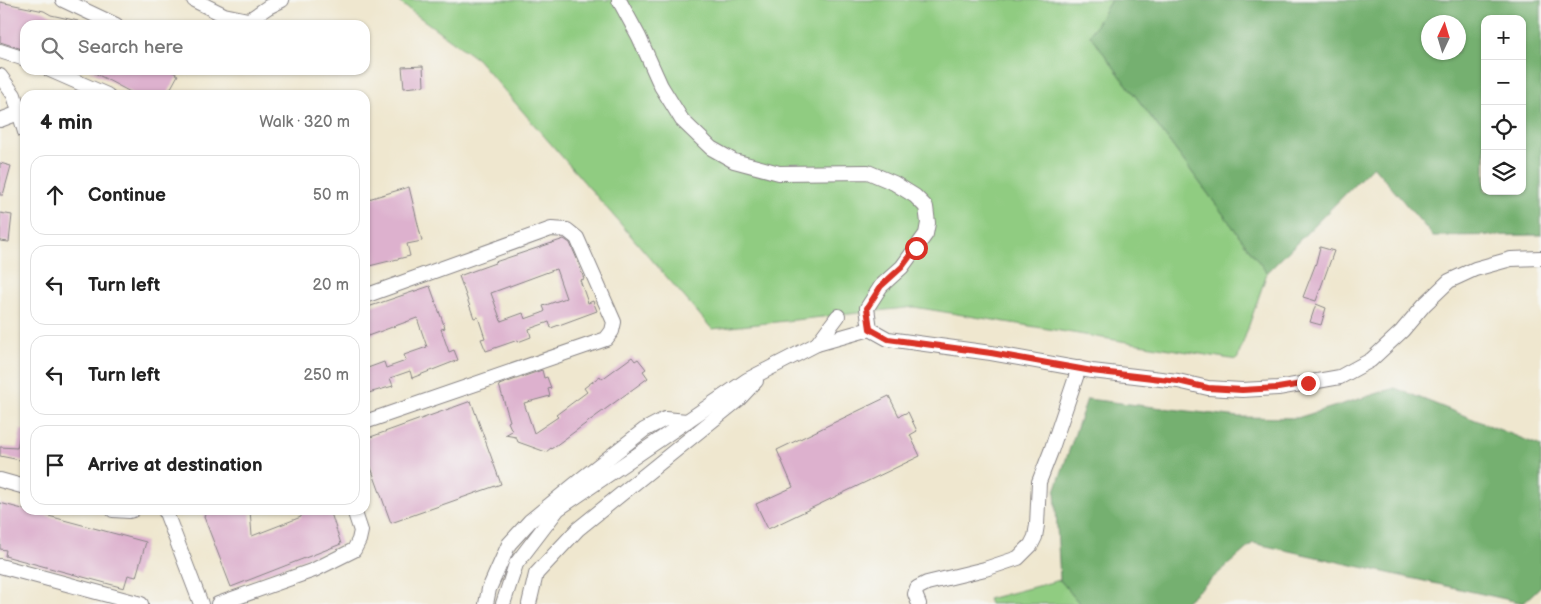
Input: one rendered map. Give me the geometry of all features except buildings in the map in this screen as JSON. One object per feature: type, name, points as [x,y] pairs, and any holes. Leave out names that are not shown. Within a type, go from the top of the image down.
[{"type":"street","points":[[63,0],[105,20]]},
{"type":"street","points":[[194,0],[224,15],[239,20]]},
{"type":"street","points":[[248,20],[282,0]]},
{"type":"street","points":[[619,0],[639,37],[661,86],[682,120],[711,148],[734,161],[779,172],[868,172],[894,183],[915,196],[926,207],[928,223],[926,234],[902,267],[881,286],[867,308],[870,329]]},
{"type":"street","points":[[0,51],[20,57]]},
{"type":"street","points":[[61,75],[96,90]]},
{"type":"street","points":[[0,76],[14,95],[20,116]]},
{"type":"street","points":[[0,120],[19,113]]},
{"type":"street","points":[[370,294],[551,228],[567,230],[577,238],[614,322],[612,331],[606,339],[370,420]]},
{"type":"street","points":[[503,604],[516,564],[558,508],[747,380],[817,344],[870,329],[888,339],[1178,381],[1208,388],[1242,390],[1278,388],[1340,377],[1371,360],[1402,331],[1424,305],[1449,281],[1475,269],[1511,259],[1541,258]]},
{"type":"street","points":[[817,344],[838,316]]},
{"type":"street","points":[[919,604],[915,594],[916,588],[927,583],[985,569],[1018,558],[1031,545],[1037,525],[1039,482],[1080,368]]},
{"type":"street","points":[[529,604],[536,574],[578,529],[739,399],[765,371]]},
{"type":"street","points":[[486,604],[489,589],[509,544],[530,521],[644,430],[666,419],[687,421]]},
{"type":"street","points":[[0,480],[20,486]]},
{"type":"street","points":[[167,515],[201,604]]},
{"type":"street","points":[[218,604],[314,570],[354,550],[361,532],[356,515]]},
{"type":"street","points":[[0,566],[141,604]]},
{"type":"green space","points":[[396,0],[1111,0],[1090,35],[1267,273],[1237,360],[914,307],[712,329],[477,59]]},
{"type":"green space","points":[[1111,0],[1541,0],[1541,235],[1433,236],[1373,166],[1267,273],[1090,35]]},
{"type":"green space","points":[[1395,388],[1541,446],[1541,586],[1523,603],[1253,543],[1183,604],[1080,604],[1060,580],[1055,491],[1087,399],[1239,417],[1297,418]]},
{"type":"green space","points":[[1060,580],[1080,604],[990,604],[988,599]]},
{"type":"route","points":[[916,248],[902,267],[881,286],[867,308],[870,329],[888,339],[991,353],[1092,371],[1178,381],[1208,388],[1242,390],[1278,388],[1308,383]]}]
